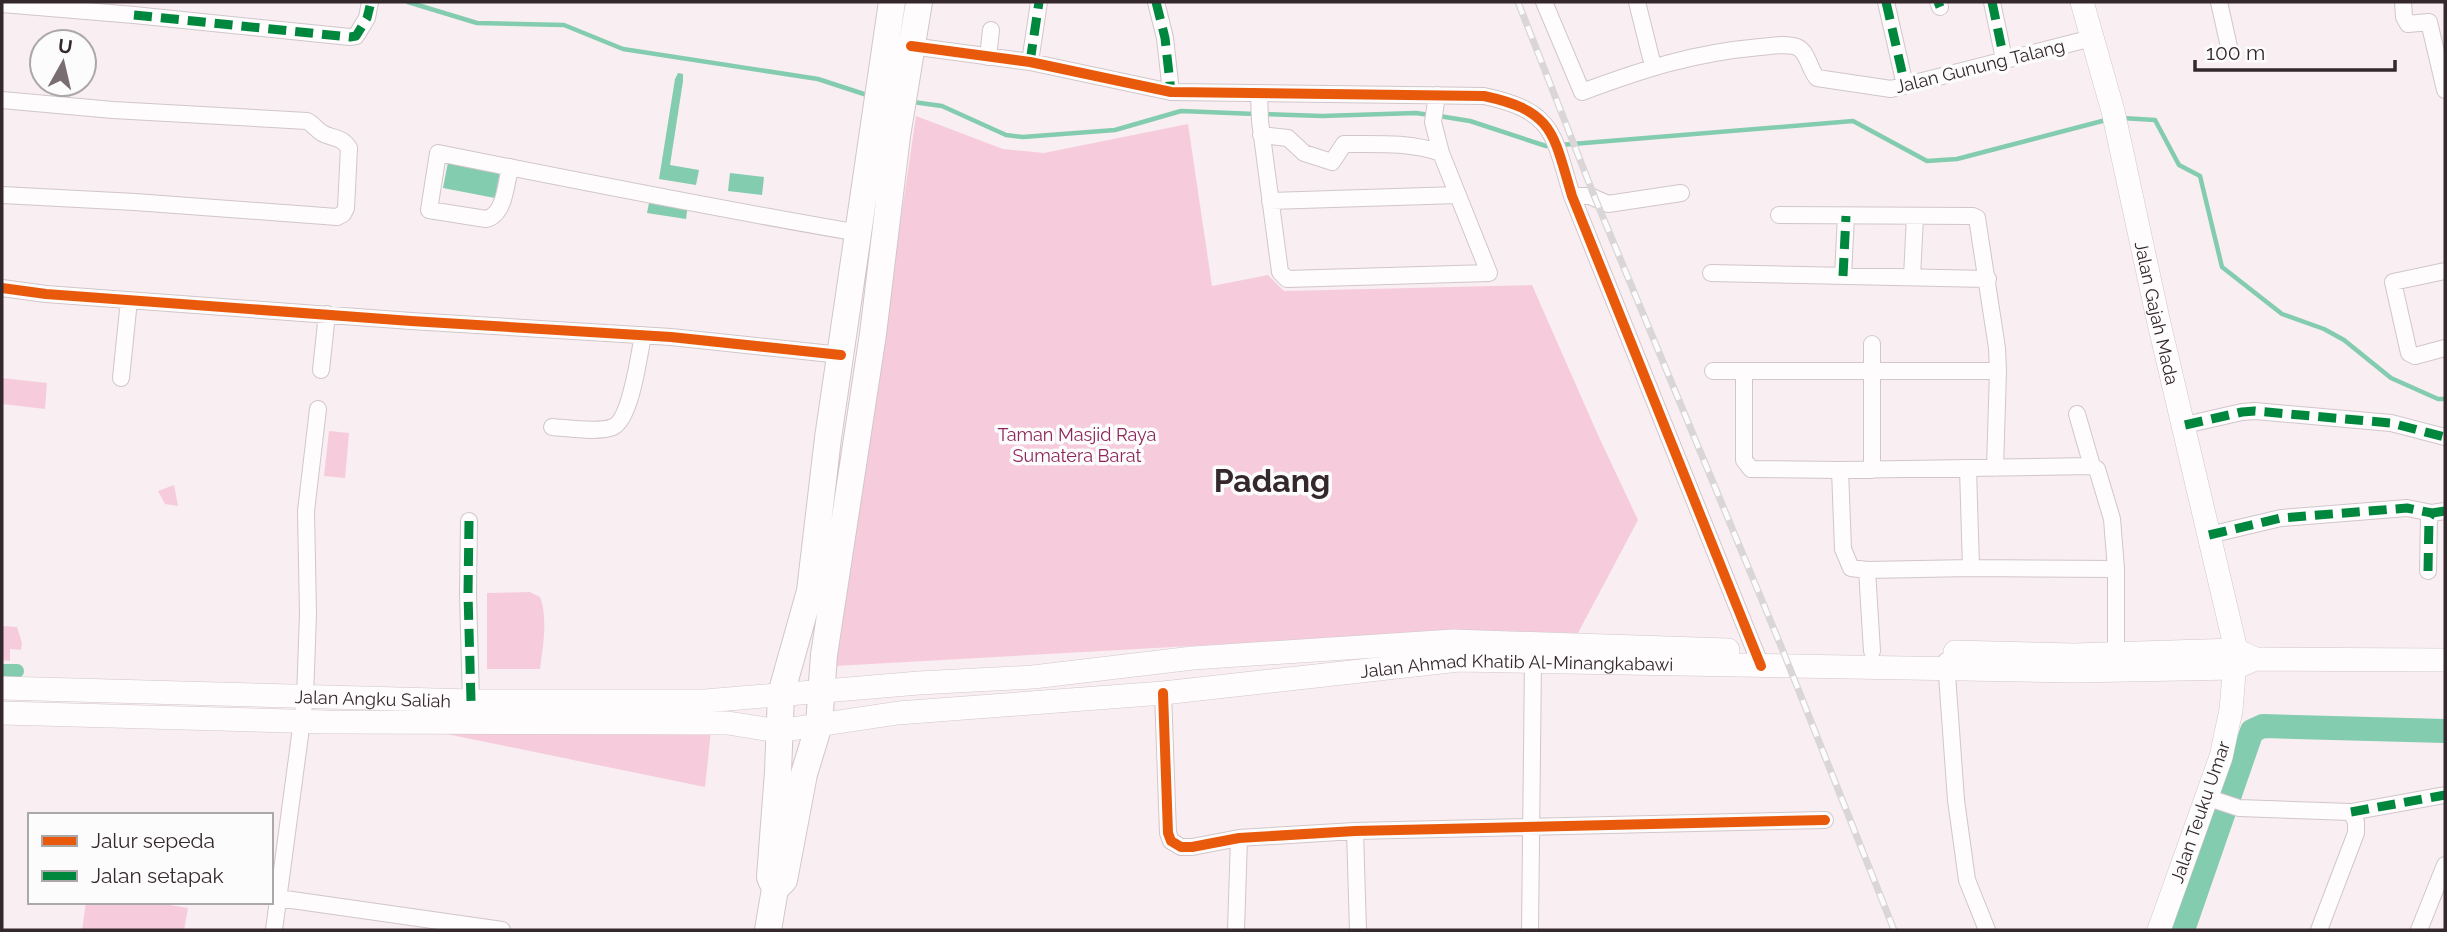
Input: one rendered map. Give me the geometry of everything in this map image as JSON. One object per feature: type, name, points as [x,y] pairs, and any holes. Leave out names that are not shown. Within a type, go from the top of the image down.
[{"type":"main road","points":[[775,889],[784,880],[804,774],[819,725],[824,655],[873,334],[893,78],[892,2]]},
{"type":"main road","points":[[893,78],[911,46],[919,2]]},
{"type":"main road","name":"Jalan Gajah Mada","points":[[2082,2],[2115,120],[2158,319],[2230,624],[2233,659]]},
{"type":"main road","points":[[768,930],[775,889],[770,877],[778,772],[780,694],[810,591],[828,438],[859,233],[889,109]]},
{"type":"main road","name":"Jalan Ahmad Khatib Al-Minangkabawi","points":[[780,694],[1033,677],[1193,658],[1452,641],[1758,658],[1872,651],[1946,660]]},
{"type":"main road","points":[[1356,647],[1358,671]]},
{"type":"main road","name":"Jalan Ahmad Khatib Al-Minangkabawi","points":[[2074,663],[2116,653],[2233,659]]},
{"type":"main road","name":"Jalan Ahmad Khatib Al-Minangkabawi","points":[[778,731],[898,713],[1163,693],[1459,660],[1758,658],[2074,663],[2233,659]]},
{"type":"main road","points":[[2233,659],[2445,660]]},
{"type":"main road","name":"Jalan Teuku Umar","points":[[2159,930],[2211,799],[2231,710],[2233,659]]},
{"type":"main road","name":"Jalan Teuku Umar","points":[[2146,930],[2211,738],[2216,710],[2233,659]]},
{"type":"main road","name":"Jalan Angku Saliah","points":[[2,688],[304,709],[744,724],[778,731]]},
{"type":"main road","name":"Jalan Angku Saliah","points":[[2,713],[304,709],[471,701],[744,699],[780,694]]},
{"type":"street","points":[[1030,62],[1039,2]]},
{"type":"street","points":[[1156,2],[1165,38],[1171,92]]},
{"type":"street","points":[[1544,2],[1582,92],[1653,66],[1637,2]]},
{"type":"street","points":[[1886,2],[1905,85]]},
{"type":"street","points":[[1992,2],[2004,59]]},
{"type":"street","points":[[2219,2],[2229,47]]},
{"type":"street","points":[[2403,2],[2403,16],[2408,24],[2445,19]]},
{"type":"street","points":[[2,4],[350,37],[361,32],[370,4]]},
{"type":"street","points":[[2429,22],[2445,90]]},
{"type":"street","points":[[988,57],[991,30]]},
{"type":"street","name":"Jalan Gunung Talang","points":[[1653,66],[1718,51],[1782,45],[1796,47],[1804,52],[1811,71],[1817,78],[1860,83],[1881,89],[2092,38]]},
{"type":"street","points":[[911,46],[1030,62],[1260,114],[1435,107],[1484,96],[1532,111],[1553,136],[1572,196],[1758,658]]},
{"type":"street","points":[[2,100],[113,110],[307,121],[321,132],[339,137],[349,148],[346,208],[337,217],[2,195]]},
{"type":"street","points":[[1260,114],[1280,272],[1287,279],[1489,273],[1441,153],[1435,107]]},
{"type":"street","points":[[1260,114],[1304,153],[1332,162],[1344,144],[1396,144],[1426,147],[1441,153]]},
{"type":"street","points":[[510,167],[499,210],[492,218],[429,209],[438,153],[510,167],[615,189],[859,233]]},
{"type":"street","points":[[1572,196],[1590,196],[1608,204],[1681,193]]},
{"type":"street","points":[[1270,201],[1458,195]]},
{"type":"street","points":[[1779,215],[1977,218],[1988,279],[1998,372],[1995,468]]},
{"type":"street","points":[[1843,276],[1846,216]]},
{"type":"street","points":[[1912,276],[1915,216]]},
{"type":"street","points":[[2445,271],[2393,282],[2409,353],[2415,356],[2445,348]]},
{"type":"street","points":[[1711,273],[1988,279]]},
{"type":"street","points":[[2,288],[129,300],[699,339],[841,355]]},
{"type":"street","points":[[121,378],[129,300]]},
{"type":"street","points":[[321,369],[327,314]]},
{"type":"street","points":[[552,427],[603,430],[614,427],[620,421],[627,409],[643,335]]},
{"type":"street","points":[[1872,344],[1872,470]]},
{"type":"street","points":[[1713,371],[1998,372]]},
{"type":"street","points":[[1744,372],[1744,460],[1751,469],[1840,471],[2092,466],[2097,469],[2112,519],[2116,569],[2116,653]]},
{"type":"street","points":[[274,930],[304,709],[308,614],[306,511],[318,409]]},
{"type":"street","points":[[2185,425],[2242,411],[2255,411],[2391,423],[2445,437]]},
{"type":"street","points":[[2077,414],[2092,466]]},
{"type":"street","points":[[1968,468],[1971,568]]},
{"type":"street","points":[[1840,471],[1843,549],[1851,568],[2116,569]]},
{"type":"street","points":[[2209,535],[2281,518],[2407,508],[2438,512]]},
{"type":"street","points":[[2428,571],[2429,518],[2438,512]]},
{"type":"street","points":[[469,521],[471,701]]},
{"type":"street","points":[[1867,570],[1872,651]]},
{"type":"street","points":[[1946,660],[1956,800],[1967,880],[1987,930]]},
{"type":"street","points":[[1530,930],[1533,661]]},
{"type":"street","points":[[1163,693],[1168,833],[1171,841],[1181,847],[1239,838],[1355,831],[1825,820]]},
{"type":"street","points":[[2211,799],[2239,808],[2351,812],[2445,795]]},
{"type":"street","points":[[2319,930],[2356,833],[2356,822],[2351,812]]},
{"type":"street","points":[[1355,831],[1358,930]]},
{"type":"street","points":[[1236,930],[1239,838]]},
{"type":"street","points":[[2419,930],[2445,865]]},
{"type":"street","points":[[278,898],[502,930]]},
{"type":"green space","name":"Taman Masjid Raya Sumatera Barat","points":[[916,116],[1003,149],[1044,153],[1188,124],[1212,286],[1268,275],[1284,291],[1532,285],[1638,520],[1578,633],[1460,631],[835,666]]},
{"type":"green space","points":[[2,378],[47,383],[45,409],[2,404]]},
{"type":"green space","points":[[329,431],[349,433],[345,478],[324,476]]},
{"type":"green space","points":[[174,485],[178,506],[165,504],[158,491]]},
{"type":"green space","points":[[530,592],[540,597],[544,614],[540,669],[487,669],[487,593]]},
{"type":"green space","points":[[2,626],[17,627],[22,643],[21,650],[10,649],[10,661],[2,660]]},
{"type":"green space","points":[[427,730],[711,731],[705,787]]},
{"type":"green space","points":[[86,904],[164,904],[188,908],[184,930],[82,930]]},
{"type":"shaded area","points":[[678,73],[683,74],[683,81],[670,165],[699,170],[696,185],[659,179]]},
{"type":"shaded area","points":[[449,157],[501,166],[495,198],[443,188]]},
{"type":"shaded area","points":[[730,173],[764,177],[762,195],[728,191]]},
{"type":"shaded area","points":[[650,198],[688,204],[686,219],[647,213]]},
{"type":"waterway","points":[[408,2],[477,23],[564,25],[623,49],[818,79],[870,96]]},
{"type":"waterway","points":[[913,102],[942,106],[1006,135],[1023,137],[1115,130],[1181,111],[1255,114]]},
{"type":"waterway","points":[[1264,114],[1430,115]]},
{"type":"waterway","points":[[1439,116],[1470,121],[1546,146],[1552,145]]},
{"type":"waterway","points":[[2122,118],[2155,120],[2179,165],[2200,176],[2222,267],[2282,314],[2324,329],[2344,340],[2391,378],[2438,399],[2445,399]]},
{"type":"waterway","points":[[1560,145],[1853,121],[1927,161],[1957,159],[2106,120]]},
{"type":"waterway","points":[[2,671],[17,671]]},
{"type":"waterway","points":[[2183,930],[2252,731],[2263,726],[2445,731]]},
{"type":"railway","points":[[1518,2],[1595,198],[1783,651],[1894,930]]},
{"type":"marked path","points":[[1030,62],[1039,2]]},
{"type":"marked path","points":[[1156,2],[1165,38],[1171,92]]},
{"type":"marked path","points":[[1886,2],[1905,85]]},
{"type":"marked path","points":[[1938,2],[1940,7]]},
{"type":"marked path","points":[[1992,2],[2004,59]]},
{"type":"marked path","points":[[134,15],[350,37],[356,36],[367,18],[370,6]]},
{"type":"marked path","points":[[1843,276],[1846,216]]},
{"type":"marked path","points":[[2185,425],[2255,411],[2391,423],[2445,437]]},
{"type":"marked path","points":[[2209,535],[2281,518],[2407,508],[2432,513]]},
{"type":"marked path","points":[[2428,571],[2429,518],[2432,513],[2445,511]]},
{"type":"marked path","points":[[469,521],[471,701]]},
{"type":"marked path","points":[[2351,812],[2445,795]]},
{"type":"cycle path","points":[[911,46],[1030,62],[1171,92],[1484,96],[1525,109],[1538,118],[1554,141],[1572,196],[1761,666]]},
{"type":"cycle path","points":[[2,288],[46,294],[411,321],[671,337],[841,355]]},
{"type":"cycle path","points":[[1163,693],[1168,833],[1171,841],[1181,847],[1239,838],[1355,831],[1825,820]]},
{"type":"district","name":"Padang","points":[[1272,480]]}]
